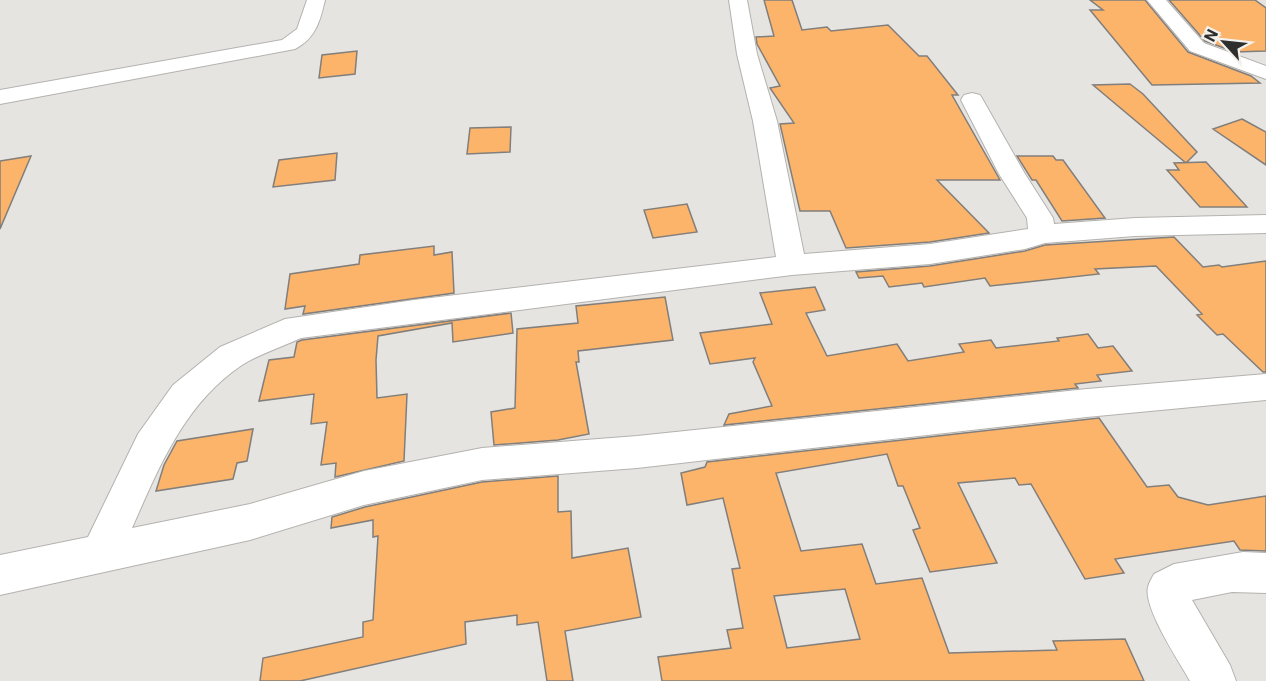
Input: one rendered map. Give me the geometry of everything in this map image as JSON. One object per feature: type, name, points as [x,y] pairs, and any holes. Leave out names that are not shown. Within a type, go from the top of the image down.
[{"type":"street","points":[[0,97],[288,45],[301,39],[307,30],[316,0]]},
{"type":"street","points":[[738,0],[747,54],[765,121],[792,265]]},
{"type":"street","points":[[1156,0],[1197,47],[1266,73]]},
{"type":"street","points":[[972,100],[1012,174],[1040,218],[1042,234]]},
{"type":"street","points":[[100,555],[151,445],[185,395],[231,356],[296,327],[792,265],[930,254],[1025,240],[1042,234],[1135,227],[1266,224]]},
{"type":"street","points":[[0,575],[250,522],[364,488],[482,464],[637,452],[934,419],[1266,387]]},
{"type":"street","points":[[1214,681],[1170,602],[1168,588],[1174,584],[1220,574],[1258,571],[1266,573]]},
{"type":"building","points":[[764,0],[792,0],[802,30],[827,27],[831,31],[888,25],[919,56],[927,56],[958,95],[952,95],[1000,180],[937,180],[989,233],[930,242],[846,248],[830,211],[800,211],[780,124],[794,123],[770,88],[780,86],[757,44],[756,37],[774,36]]},
{"type":"building","points":[[1090,0],[1145,0],[1188,52],[1251,76],[1260,83],[1152,85],[1090,10],[1103,10]]},
{"type":"building","points":[[1169,0],[1255,0],[1266,8],[1266,51],[1235,52],[1205,41]]},
{"type":"building","points":[[357,51],[355,74],[319,78],[322,55]]},
{"type":"building","points":[[1130,84],[1143,94],[1197,152],[1186,163],[1093,85]]},
{"type":"building","points":[[1242,119],[1266,132],[1266,165],[1213,129]]},
{"type":"building","points":[[511,127],[510,152],[467,154],[470,128]]},
{"type":"building","points":[[337,153],[335,180],[273,187],[279,160]]},
{"type":"building","points":[[31,156],[0,229],[0,161]]},
{"type":"building","points":[[1017,156],[1053,156],[1056,160],[1063,160],[1105,218],[1062,221],[1036,180],[1032,180]]},
{"type":"building","points":[[1206,162],[1247,207],[1200,207],[1167,170],[1179,170],[1174,163]]},
{"type":"building","points":[[687,204],[697,232],[653,238],[644,210]]},
{"type":"building","points":[[1174,237],[1203,267],[1219,265],[1222,267],[1266,261],[1266,372],[1263,372],[1223,334],[1217,335],[1197,315],[1202,314],[1156,266],[1095,269],[1099,274],[990,286],[985,278],[924,287],[922,283],[889,287],[883,276],[859,278],[856,272],[930,266],[1025,251],[1045,245]]},
{"type":"building","points":[[434,246],[434,255],[452,252],[454,293],[303,314],[305,306],[285,309],[290,274],[359,264],[360,255]]},
{"type":"building","points":[[815,287],[825,310],[806,313],[827,356],[897,344],[908,361],[964,352],[959,344],[991,340],[996,348],[1059,341],[1057,338],[1088,334],[1098,348],[1113,346],[1132,371],[1097,375],[1101,381],[1075,384],[1078,388],[724,425],[729,414],[772,406],[753,362],[755,358],[710,364],[700,333],[772,324],[760,293]]},
{"type":"building","points":[[665,297],[673,340],[578,351],[579,362],[576,362],[589,434],[558,440],[494,445],[491,412],[515,408],[517,329],[578,323],[576,306]]},
{"type":"building","points":[[511,313],[513,333],[453,342],[452,323],[378,336],[377,398],[407,394],[404,461],[335,477],[336,463],[321,465],[327,422],[311,424],[314,394],[259,401],[269,360],[294,357],[297,342],[302,340]]},
{"type":"building","points":[[1099,418],[1147,487],[1169,485],[1178,497],[1208,505],[1266,496],[1266,551],[1240,550],[1234,541],[1115,559],[1124,573],[1085,579],[1031,484],[1019,485],[1015,478],[958,483],[997,563],[930,572],[913,530],[920,528],[903,486],[898,486],[887,454],[776,473],[801,551],[862,544],[876,584],[922,578],[949,653],[1057,650],[1053,641],[1125,639],[1144,681],[662,681],[658,657],[731,648],[727,630],[743,628],[732,569],[740,568],[723,498],[687,505],[681,473],[705,467],[707,462]],"holes":[[[845,589],[860,639],[787,648],[774,596]]]},
{"type":"building","points":[[253,429],[247,461],[237,463],[233,479],[156,491],[164,465],[177,441]]},
{"type":"building","points":[[558,476],[558,512],[571,511],[572,558],[628,548],[641,617],[565,631],[573,681],[547,681],[538,622],[517,625],[517,615],[465,622],[466,644],[300,681],[260,681],[263,658],[363,637],[363,622],[373,620],[378,536],[373,537],[373,520],[331,528],[332,517],[365,507],[482,482]]}]
